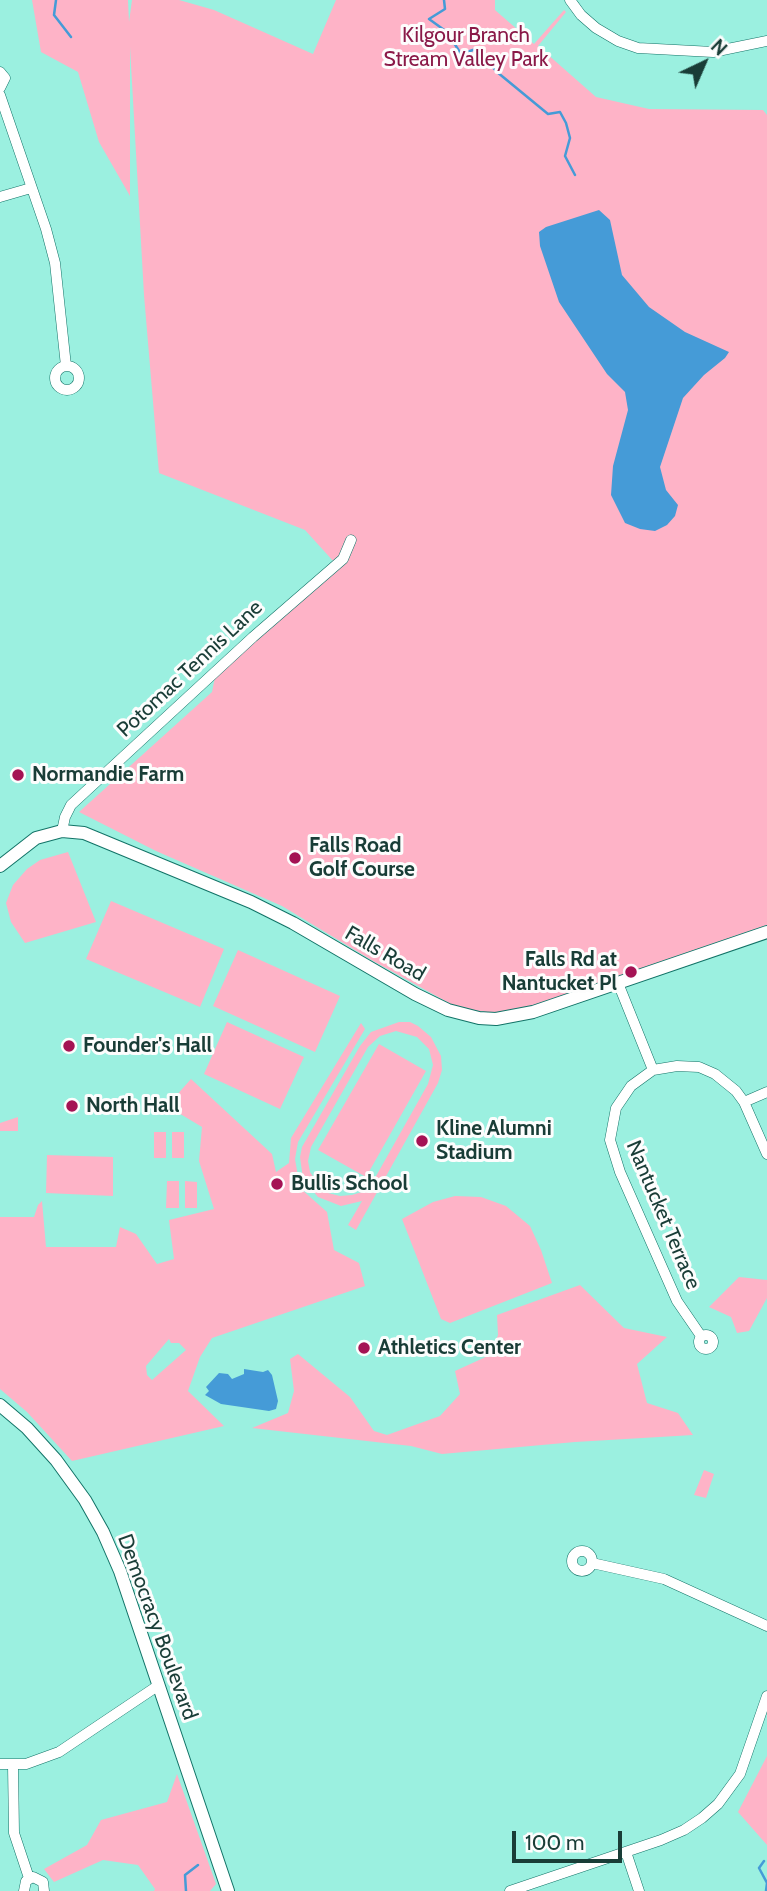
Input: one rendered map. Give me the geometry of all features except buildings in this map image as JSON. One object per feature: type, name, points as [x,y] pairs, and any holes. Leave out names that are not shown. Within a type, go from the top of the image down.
[{"type":"main road","points":[[0,866],[36,838],[62,831]]},
{"type":"main road","name":"Falls Road","points":[[62,831],[84,833],[102,839],[251,902],[293,923],[415,994],[464,1016],[496,1019],[515,1016],[767,932]]},
{"type":"main road","name":"Democracy Boulevard","points":[[0,1405],[27,1428],[56,1460],[93,1513],[120,1571],[228,1891]]},
{"type":"street","points":[[570,0],[596,29],[638,48],[713,52],[767,41]]},
{"type":"street","points":[[0,72],[4,75],[5,82],[0,88]]},
{"type":"street","points":[[0,95],[55,262],[66,366]]},
{"type":"street","points":[[0,197],[31,188]]},
{"type":"street","name":"Potomac Tennis Lane","points":[[62,831],[71,805],[343,559],[351,540]]},
{"type":"street","points":[[618,983],[653,1070],[677,1066],[699,1067],[725,1081],[744,1102],[767,1154]]},
{"type":"street","name":"Nantucket Terrace","points":[[653,1070],[631,1086],[616,1108],[611,1131],[612,1149],[677,1301],[701,1336]]},
{"type":"street","points":[[744,1102],[767,1092]]},
{"type":"street","points":[[592,1563],[664,1578],[767,1626]]},
{"type":"street","points":[[0,1764],[37,1761],[59,1752],[159,1685]]},
{"type":"street","points":[[510,1891],[684,1830],[702,1818],[718,1804],[740,1774],[767,1696]]},
{"type":"street","points":[[13,1765],[14,1833],[29,1878]]},
{"type":"street","points":[[626,1852],[639,1891]]},
{"type":"street","points":[[24,1891],[24,1884],[29,1878]]},
{"type":"street","points":[[29,1878],[41,1879],[45,1886],[44,1891]]},
{"type":"green space","name":"Falls Road Golf Course","points":[[32,0],[128,0],[129,22],[132,0],[179,0],[214,10],[313,54],[336,0],[495,0],[495,10],[534,44],[564,10],[566,12],[538,46],[596,97],[649,109],[763,110],[767,115],[767,925],[534,1005],[500,1014],[458,1008],[282,906],[156,851],[79,812],[212,692],[217,667],[334,562],[305,530],[159,473],[144,295],[130,47],[130,196],[99,142],[78,72],[41,52]]},
{"type":"green space","points":[[68,852],[96,922],[25,943],[11,922],[6,903],[13,885],[27,869],[40,860]]},
{"type":"green space","points":[[111,901],[224,949],[200,1007],[86,959]]},
{"type":"green space","points":[[238,950],[340,996],[315,1052],[213,1006]]},
{"type":"green space","points":[[227,1022],[304,1057],[280,1109],[204,1074]]},
{"type":"green space","points":[[399,1022],[410,1022],[418,1026],[431,1037],[441,1056],[442,1070],[438,1083],[356,1230],[348,1225],[362,1201],[341,1206],[318,1197],[303,1179],[300,1157],[302,1147],[360,1046],[371,1032]],"holes":[[[396,1031],[417,1037],[429,1049],[433,1065],[428,1084],[371,1185],[352,1195],[328,1193],[310,1172],[308,1161],[311,1147],[368,1047],[380,1036]]]},
{"type":"green space","points":[[361,1023],[365,1029],[298,1142],[295,1159],[300,1188],[327,1212],[334,1250],[359,1263],[365,1286],[212,1338],[200,1357],[188,1391],[224,1426],[72,1461],[27,1412],[0,1389],[0,1217],[34,1217],[42,1201],[46,1247],[116,1247],[120,1227],[136,1234],[157,1264],[174,1259],[169,1220],[214,1209],[199,1161],[202,1127],[167,1106],[191,1079],[272,1154],[276,1172],[289,1163],[291,1138]],"holes":[[[169,1339],[171,1343],[179,1343],[186,1350],[152,1380],[147,1375],[146,1366]]]},
{"type":"green space","points":[[379,1044],[426,1071],[366,1177],[318,1150]]},
{"type":"green space","points":[[18,1117],[18,1131],[0,1131],[0,1123]]},
{"type":"green space","points":[[154,1132],[166,1132],[166,1158],[154,1158]]},
{"type":"green space","points":[[172,1132],[184,1132],[184,1158],[172,1158]]},
{"type":"green space","points":[[47,1155],[113,1157],[113,1196],[46,1193]]},
{"type":"green space","points":[[167,1181],[179,1181],[179,1208],[166,1208]]},
{"type":"green space","points":[[185,1181],[197,1182],[197,1208],[185,1208]]},
{"type":"green space","points":[[455,1196],[481,1197],[506,1206],[530,1226],[552,1283],[450,1323],[441,1319],[402,1219],[433,1202]]},
{"type":"green space","points":[[739,1277],[767,1280],[767,1298],[749,1331],[737,1333],[731,1317],[709,1307]]},
{"type":"green space","points":[[580,1285],[624,1328],[667,1337],[637,1364],[647,1403],[678,1413],[693,1435],[442,1454],[411,1446],[252,1428],[288,1413],[294,1391],[290,1359],[298,1354],[350,1397],[374,1431],[387,1435],[440,1416],[460,1394],[455,1371],[490,1355],[498,1335],[497,1315]]},
{"type":"green space","points":[[704,1470],[714,1474],[706,1498],[694,1495]]},
{"type":"green space","points":[[767,1756],[767,1845],[738,1812]]},
{"type":"green space","points":[[177,1774],[216,1884],[210,1891],[154,1891],[138,1865],[103,1860],[54,1882],[44,1869],[87,1845],[101,1820],[167,1802]]},
{"type":"water","points":[[599,210],[610,220],[622,275],[649,307],[685,332],[729,352],[683,398],[660,467],[666,490],[678,505],[675,516],[667,525],[655,531],[625,523],[611,495],[613,466],[628,410],[625,392],[607,374],[559,302],[540,246],[539,232],[546,227]]},
{"type":"water","points":[[244,1369],[263,1372],[268,1370],[272,1375],[278,1401],[276,1409],[269,1411],[221,1404],[205,1395],[209,1391],[206,1387],[219,1373],[228,1374],[232,1379],[244,1374]]},
{"type":"waterway","points":[[56,0],[54,15],[71,37]]},
{"type":"waterway","points":[[444,0],[445,9],[429,19],[447,32],[461,54],[476,49],[497,72],[548,114],[560,112],[570,138],[565,156],[575,175]]},
{"type":"waterway","points":[[764,1861],[759,1868],[767,1883],[766,1891]]},
{"type":"waterway","points":[[186,1891],[185,1875],[198,1865]]},
{"type":"place","name":"Normandie Farm","points":[[18,775]]},
{"type":"place","name":"Falls Road Golf Course","points":[[295,858]]},
{"type":"place","name":"Falls Rd at Nantucket Pl","points":[[631,972]]},
{"type":"place","name":"Founder's Hall","points":[[69,1046]]},
{"type":"place","name":"North Hall","points":[[72,1106]]},
{"type":"place","name":"Kline Alumni Stadium","points":[[422,1141]]},
{"type":"place","name":"Bullis School","points":[[277,1184]]},
{"type":"place","name":"Athletics Center","points":[[364,1348]]},
{"type":"park label","name":"Kilgour Branch Stream Valley Park","points":[[466,48]]}]
